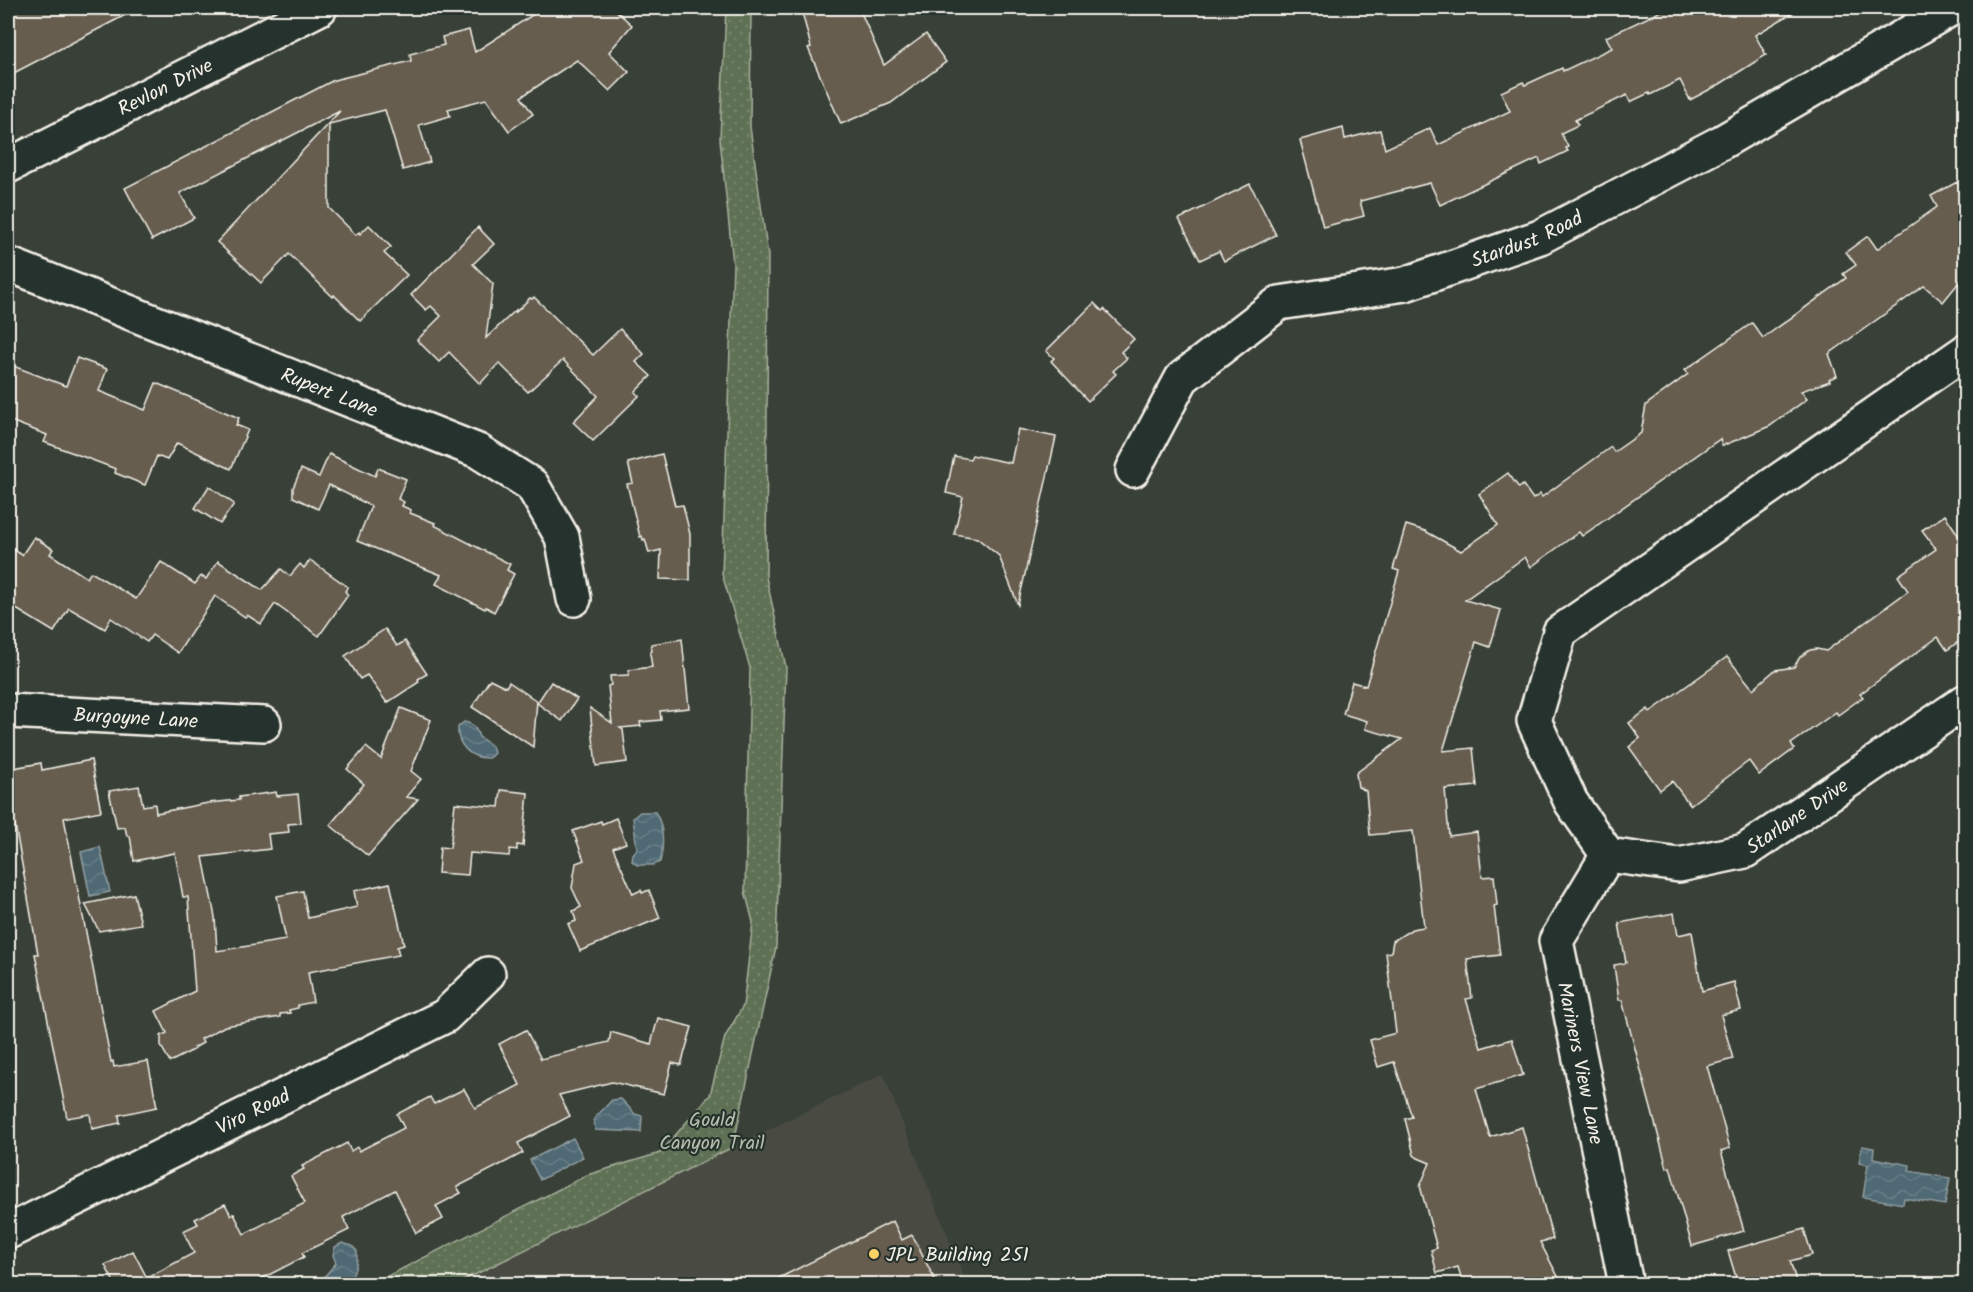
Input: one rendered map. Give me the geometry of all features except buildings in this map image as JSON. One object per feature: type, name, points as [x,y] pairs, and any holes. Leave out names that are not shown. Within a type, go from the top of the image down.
[{"type":"street","name":"Revlon Drive","points":[[8,166],[320,8]]},
{"type":"street","name":"Stardust Road","points":[[1133,470],[1182,378],[1279,303],[1405,284],[1540,237],[1722,142],[1952,8]]},
{"type":"street","name":"Rupert Lane","points":[[8,264],[478,452],[532,485],[562,537],[574,599]]},
{"type":"street","points":[[1608,855],[1571,802],[1534,721],[1560,632],[1965,351]]},
{"type":"street","name":"Starlane Drive","points":[[1608,855],[1678,865],[1745,851],[1965,700]]},
{"type":"street","name":"Burgoyne Lane","points":[[8,711],[264,724]]},
{"type":"street","name":"Mariners View Lane","points":[[1608,855],[1556,941],[1626,1284]]},
{"type":"street","name":"Viro Road","points":[[8,1230],[445,1016],[488,974]]},
{"type":"shaded area","points":[[883,1074],[967,1284],[456,1284],[733,1147]]},
{"type":"green space","name":"Gould Canyon Trail","points":[[726,8],[751,8],[750,127],[768,256],[766,577],[786,667],[776,947],[733,1147],[456,1284],[372,1284],[587,1175],[660,1153],[710,1095],[725,1037],[743,1006],[753,922],[745,891],[750,668],[722,574],[733,263],[720,139]]},
{"type":"water","points":[[464,722],[472,725],[479,737],[492,746],[494,753],[489,758],[476,756],[462,745],[459,740],[458,727]]},
{"type":"water","points":[[640,812],[655,812],[660,823],[663,843],[660,862],[653,865],[637,865],[632,861],[637,849],[633,818]]},
{"type":"water","points":[[100,847],[110,892],[90,896],[81,852]]},
{"type":"water","points":[[621,1099],[635,1114],[642,1116],[641,1132],[595,1130],[594,1119],[612,1100]]},
{"type":"water","points":[[573,1138],[583,1157],[540,1180],[530,1160]]},
{"type":"water","points":[[1862,1146],[1874,1148],[1873,1158],[1910,1165],[1909,1171],[1950,1178],[1945,1205],[1904,1198],[1903,1204],[1863,1197],[1868,1165],[1859,1163]]},
{"type":"water","points":[[342,1243],[352,1246],[357,1251],[354,1271],[347,1280],[328,1284],[325,1276],[336,1263],[333,1255],[335,1247]]},
{"type":"place","name":"JPL Building 251","points":[[874,1254]]}]
